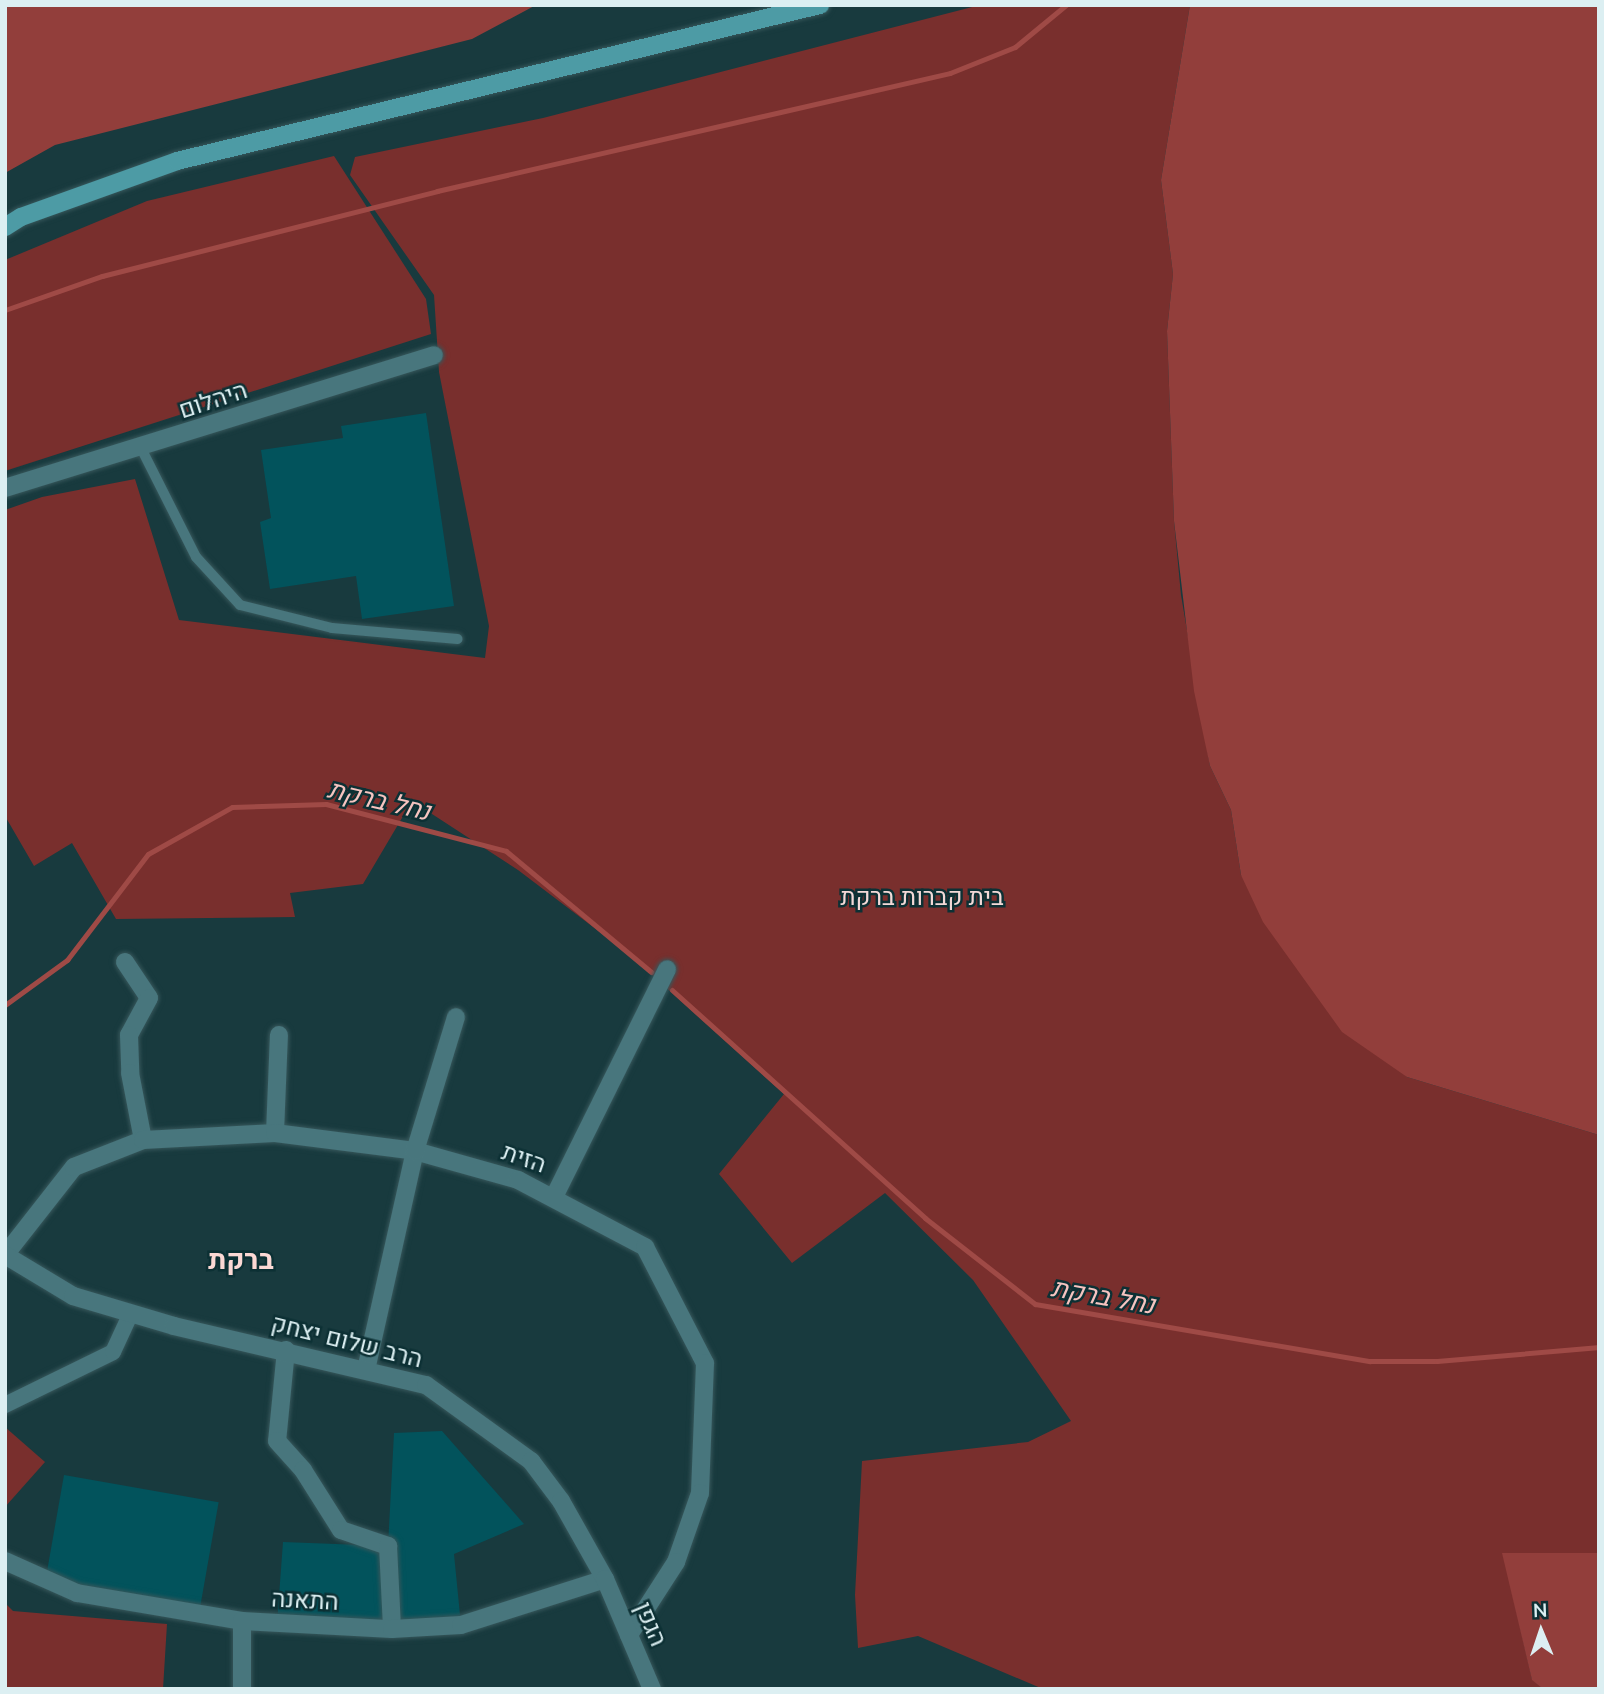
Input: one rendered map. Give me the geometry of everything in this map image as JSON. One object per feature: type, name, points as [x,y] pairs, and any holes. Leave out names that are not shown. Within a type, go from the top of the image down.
[{"type":"main road","points":[[5,227],[21,217],[177,161],[820,5]]},
{"type":"street","name":"היהלום","points":[[5,488],[434,355]]},
{"type":"street","points":[[125,962],[149,998],[129,1035],[130,1073],[143,1140]]},
{"type":"street","points":[[555,1195],[667,970]]},
{"type":"street","points":[[366,1370],[415,1152],[456,1017]]},
{"type":"street","points":[[275,1133],[279,1035]]},
{"type":"street","name":"הזית","points":[[5,1255],[74,1167],[143,1140],[275,1133],[415,1152],[518,1180],[555,1195],[645,1247],[705,1363],[700,1493],[676,1562],[629,1634]]},
{"type":"street","name":"הרב שלום יצחק","points":[[5,1255],[73,1296],[131,1313],[426,1385],[531,1461],[561,1501],[605,1579]]},
{"type":"street","points":[[5,1405],[113,1352],[131,1313]]},
{"type":"street","points":[[286,1350],[277,1441],[310,1479],[341,1530],[388,1546],[392,1629]]},
{"type":"street","name":"התאנה","points":[[5,1561],[77,1592],[242,1621],[392,1629],[461,1625],[605,1579]]},
{"type":"street","name":"הגפן","points":[[605,1579],[652,1689]]},
{"type":"street","points":[[242,1621],[242,1689]]},
{"type":"lane","points":[[141,448],[196,557],[240,606],[332,628],[458,639]]},
{"type":"green space","name":"בית קברות ברקת","points":[[980,5],[1190,5],[1161,180],[1173,274],[1167,331],[1174,521],[1181,595],[1210,766],[1231,810],[1241,875],[1407,1077],[1599,1135],[1599,1553],[1503,1553],[1532,1679],[1543,1689],[1043,1689],[918,1636],[858,1648],[855,1595],[862,1461],[1028,1442],[1071,1421],[973,1280],[885,1193],[792,1263],[719,1174],[784,1094],[630,955],[518,870],[412,801],[363,884],[290,893],[295,917],[116,919],[72,843],[34,866],[5,816],[5,510],[42,497],[135,479],[179,620],[485,658],[489,626],[439,372],[434,295],[350,175],[355,157],[543,118]]},
{"type":"green space","points":[[334,156],[426,299],[431,334],[5,471],[5,260],[147,201]]},
{"type":"green space","points":[[5,1427],[45,1462],[5,1507]]},
{"type":"green space","points":[[5,1603],[13,1611],[167,1624],[163,1689],[5,1689]]},
{"type":"shaded area","points":[[5,5],[536,5],[472,39],[55,145],[5,173]]},
{"type":"shaded area","points":[[1190,5],[1599,5],[1599,1135],[1407,1077],[1342,1032],[1263,922],[1241,875],[1231,810],[1210,766],[1194,691],[1174,521],[1167,331],[1173,274],[1161,180]]},
{"type":"shaded area","points":[[1502,1553],[1599,1553],[1599,1689],[1543,1689],[1532,1680]]},
{"type":"building","points":[[426,413],[454,606],[362,619],[356,576],[270,589],[260,522],[271,518],[261,450],[343,438],[341,426]]},
{"type":"building","points":[[442,1431],[524,1524],[454,1554],[461,1625],[277,1623],[283,1542],[388,1546],[394,1433]]},
{"type":"building","points":[[64,1475],[219,1502],[200,1606],[46,1578]]},
{"type":"waterway","points":[[5,310],[102,276],[437,191],[950,73],[1015,47],[1066,5]]},
{"type":"waterway","name":"נחל ברקת","points":[[5,1005],[67,960],[148,854],[232,807],[326,804],[506,851],[651,972]]},
{"type":"waterway","name":"נחל ברקת","points":[[672,990],[925,1218],[1035,1304],[1370,1361],[1437,1361],[1599,1347]]},
{"type":"district","name":"ברקת","points":[[241,1259]]}]
